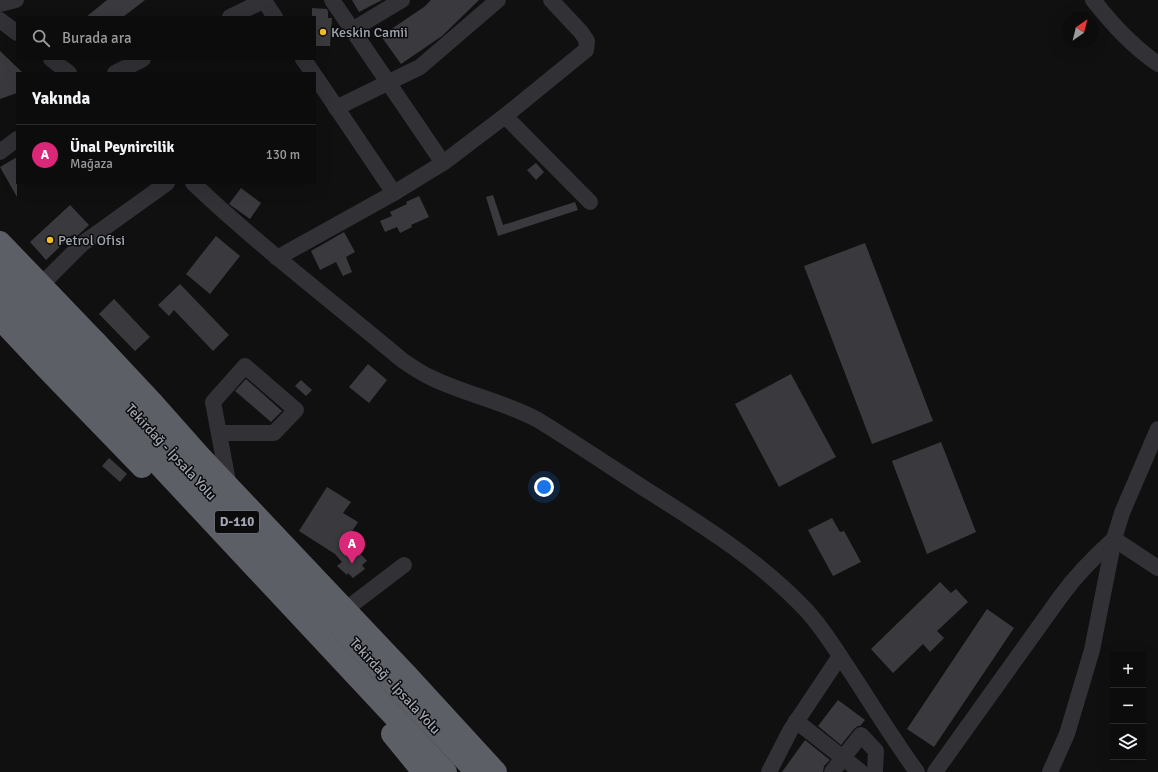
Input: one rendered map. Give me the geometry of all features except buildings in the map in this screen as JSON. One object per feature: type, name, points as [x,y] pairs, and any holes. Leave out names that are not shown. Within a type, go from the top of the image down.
[{"type":"highway","points":[[0,242],[153,402],[200,456],[230,487],[335,611]]},
{"type":"highway","name":"Tekirdağ - İpsala Yolu","points":[[0,269],[238,523],[335,611],[476,772]]},
{"type":"highway","name":"Tekirdağ - İpsala Yolu","points":[[0,295],[446,772]]},
{"type":"highway","points":[[0,319],[134,459],[243,566],[308,625]]},
{"type":"highway","points":[[95,341],[193,460],[243,515],[335,611],[408,676],[496,772]]},
{"type":"highway","points":[[338,656],[360,695],[423,772]]},
{"type":"street","points":[[0,4],[16,0]]},
{"type":"street","points":[[232,16],[264,0],[274,16]]},
{"type":"street","points":[[332,0],[443,163]]},
{"type":"street","points":[[352,30],[402,0]]},
{"type":"street","points":[[336,108],[420,67],[498,0]]},
{"type":"street","points":[[277,258],[394,193],[443,163],[586,50],[587,41],[581,32],[551,0]]},
{"type":"street","points":[[1094,0],[1111,22],[1127,39],[1158,64]]},
{"type":"street","points":[[0,20],[16,32]]},
{"type":"street","points":[[52,60],[68,72]]},
{"type":"street","points":[[117,72],[141,60]]},
{"type":"street","points":[[304,60],[312,72]]},
{"type":"street","points":[[316,78],[394,193]]},
{"type":"street","points":[[504,116],[590,202]]},
{"type":"street","points":[[0,152],[16,140]]},
{"type":"street","points":[[41,285],[82,244],[166,184]]},
{"type":"street","points":[[194,184],[216,206],[277,258],[402,360],[433,379],[527,414],[712,532],[788,591],[825,632],[886,728],[917,772]]},
{"type":"street","points":[[219,433],[274,433],[296,410],[245,366],[213,402],[219,433],[230,487]]},
{"type":"street","points":[[1050,772],[1067,734],[1092,650],[1114,539],[1122,513],[1158,429]]},
{"type":"street","points":[[1114,539],[1158,568]]},
{"type":"street","points":[[935,772],[1065,590],[1091,560],[1114,539]]},
{"type":"street","points":[[335,611],[404,565]]},
{"type":"street","points":[[769,772],[784,741],[796,721],[840,656]]},
{"type":"street","points":[[796,721],[861,772]]},
{"type":"street","points":[[832,772],[861,735],[876,751],[875,772]]},
{"type":"place","name":"Keskin Camii","points":[[323,32]]},
{"type":"place","name":"Petrol Ofisi","points":[[50,240]]},
{"type":"place","name":"Ünal Peynircilik","points":[[352,564]]}]
